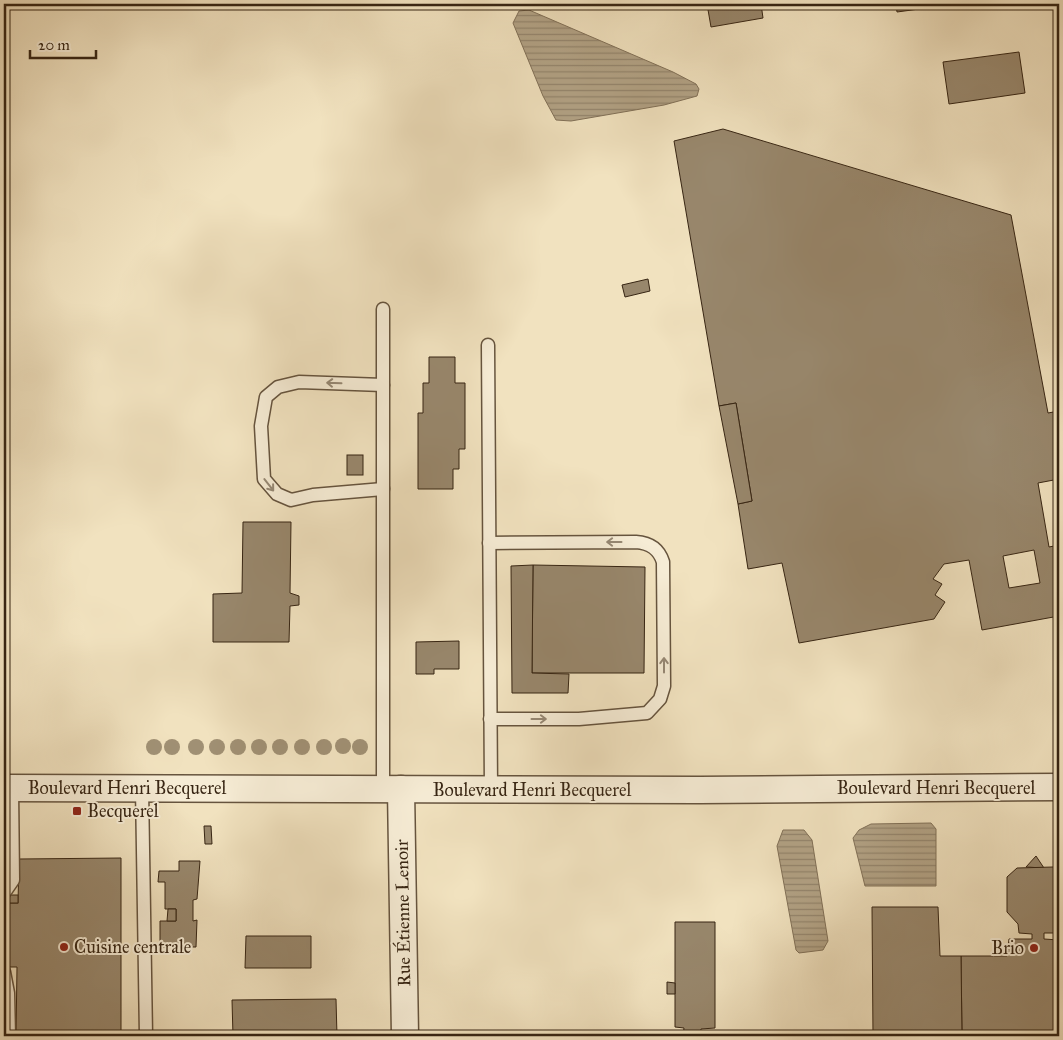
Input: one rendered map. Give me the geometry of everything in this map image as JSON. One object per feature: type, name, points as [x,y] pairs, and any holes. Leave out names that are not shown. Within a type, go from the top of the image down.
[{"type":"street","name":"Boulevard Henri Becquerel","points":[[8,788],[491,790],[1059,787]]},
{"type":"street","name":"Rue Étienne Lenoir","points":[[392,789],[405,1036]]},
{"type":"lane","points":[[383,309],[383,489],[392,789]]},
{"type":"lane","points":[[488,345],[491,790]]},
{"type":"lane","points":[[383,385],[299,382],[278,387],[266,397],[261,426],[264,479],[277,494],[284,498],[291,500],[312,495],[383,489]]},
{"type":"lane","points":[[489,542],[646,543],[656,549],[663,562],[664,666],[664,686],[660,699],[647,713],[579,719],[490,719]]},
{"type":"lane","points":[[4,893],[13,880],[8,788]]},
{"type":"lane","points":[[142,788],[146,1036]]},
{"type":"lane","points":[[4,972],[8,992],[9,1036]]},
{"type":"shaded area","points":[[529,10],[673,72],[696,84],[699,89],[697,96],[664,105],[571,121],[556,120],[543,96],[513,23],[519,11]]},
{"type":"shaded area","points":[[931,823],[936,829],[936,886],[865,886],[853,838],[859,830],[871,824]]},
{"type":"shaded area","points":[[783,830],[804,830],[812,840],[828,941],[823,950],[799,953],[796,950],[777,846]]},
{"type":"building","points":[[707,4],[761,4],[763,18],[711,27]]},
{"type":"building","points":[[896,4],[956,4],[897,12]]},
{"type":"building","points":[[1019,52],[1025,93],[949,104],[943,62]]},
{"type":"building","points":[[723,129],[1011,215],[1048,413],[1059,411],[1059,479],[1038,483],[1049,547],[1054,546],[1059,578],[1059,590],[1056,589],[1059,616],[982,630],[969,560],[944,564],[933,579],[942,584],[935,595],[945,602],[934,619],[799,643],[782,563],[748,569],[738,504],[752,501],[736,403],[719,406],[674,141]],"holes":[[[1034,550],[1040,583],[1009,588],[1003,556]]]},
{"type":"building","points":[[648,279],[650,291],[625,297],[622,285]]},
{"type":"building","points":[[429,357],[455,357],[455,383],[465,383],[465,449],[459,449],[459,469],[453,469],[453,489],[418,489],[418,413],[423,413],[423,383],[429,383]]},
{"type":"building","points":[[736,403],[752,501],[738,504],[719,406]]},
{"type":"building","points":[[347,455],[363,455],[363,475],[347,475]]},
{"type":"building","points":[[243,522],[291,522],[290,593],[299,596],[299,605],[290,606],[289,642],[213,642],[213,594],[242,593]]},
{"type":"building","points":[[533,565],[645,567],[644,673],[532,673]]},
{"type":"building","points":[[533,565],[532,673],[569,674],[568,693],[512,693],[511,566]]},
{"type":"building","points":[[459,641],[459,669],[434,669],[434,674],[416,674],[416,642]]},
{"type":"building","points":[[204,826],[211,826],[212,844],[205,844]]},
{"type":"building","points":[[1036,856],[1044,868],[1026,867]]},
{"type":"building","name":"Cuisine centrale","points":[[121,858],[121,1036],[16,1036],[17,967],[7,967],[9,903],[18,903],[19,859]]},
{"type":"building","points":[[179,861],[200,861],[197,899],[193,900],[193,921],[197,920],[196,947],[160,947],[160,921],[176,921],[176,909],[165,909],[165,882],[158,882],[159,871],[179,871]]},
{"type":"building","name":"Brio","points":[[1053,867],[1059,873],[1059,920],[1055,924],[1055,933],[1044,933],[1044,939],[1059,940],[1059,1036],[962,1036],[961,956],[1007,956],[1009,939],[1032,939],[1032,934],[1019,933],[1018,924],[1007,912],[1007,877],[1017,868]]},
{"type":"building","points":[[9,895],[18,895],[18,903],[9,903]]},
{"type":"building","points":[[872,907],[938,907],[940,956],[961,956],[962,1036],[873,1036]]},
{"type":"building","points":[[168,909],[176,909],[176,921],[167,921]]},
{"type":"building","points":[[675,922],[715,922],[715,1028],[701,1029],[700,1036],[683,1036],[684,1028],[675,1027]]},
{"type":"building","points":[[246,936],[311,936],[311,968],[245,968]]},
{"type":"building","points":[[667,982],[675,983],[675,994],[667,994]]},
{"type":"building","points":[[336,999],[337,1036],[233,1036],[232,1000]]},
{"type":"place","name":"Becquerel","points":[[77,811]]},
{"type":"place","name":"Cuisine centrale","points":[[64,947]]},
{"type":"place","name":"Brio","points":[[1034,948]]}]
